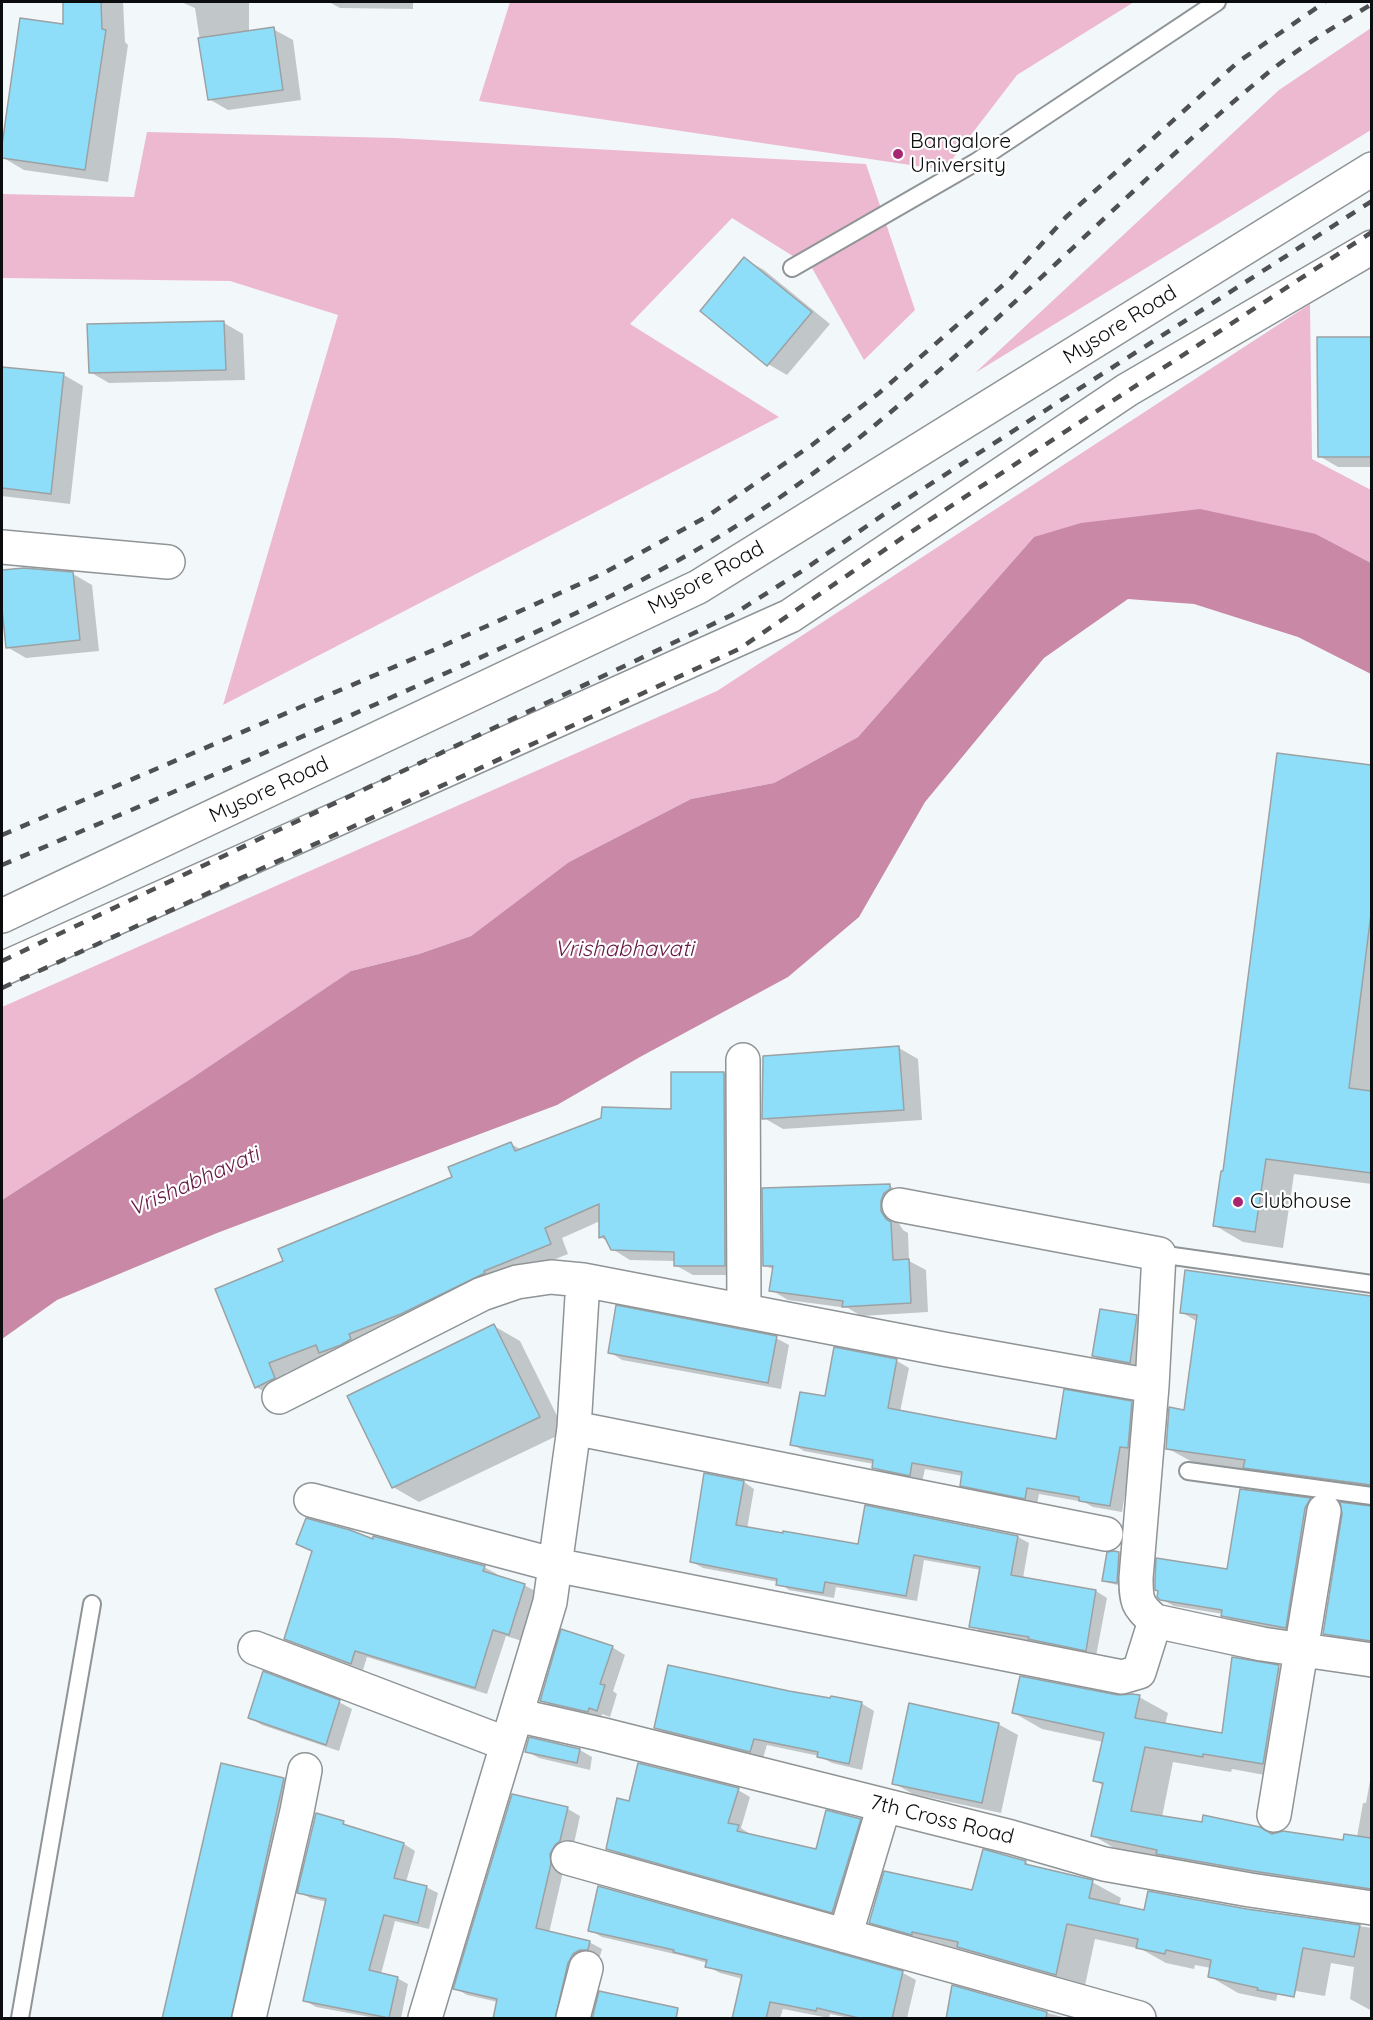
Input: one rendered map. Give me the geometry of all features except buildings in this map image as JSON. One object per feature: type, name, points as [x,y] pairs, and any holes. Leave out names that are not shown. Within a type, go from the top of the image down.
[{"type":"main road","name":"Mysore Road","points":[[2,916],[698,587],[1371,169]]},
{"type":"main road","points":[[2,969],[790,616],[1127,390],[1371,247]]},
{"type":"main road","points":[[2,547],[168,562]]},
{"type":"main road","points":[[743,1060],[744,1311]]},
{"type":"main road","points":[[899,1205],[1159,1254],[1136,1599],[1142,1611],[1155,1622],[1262,1644],[1371,1660]]},
{"type":"main road","points":[[279,1397],[482,1294],[517,1282],[551,1277],[584,1280],[943,1349],[1152,1386]]},
{"type":"main road","points":[[425,2019],[550,1602],[574,1428],[584,1280]]},
{"type":"main road","points":[[574,1428],[1106,1534]]},
{"type":"main road","points":[[311,1500],[555,1565],[1122,1677],[1140,1672],[1155,1622]]},
{"type":"main road","points":[[1274,1815],[1324,1511]]},
{"type":"main road","name":"7th Cross Road","points":[[255,1648],[511,1730],[600,1734],[1011,1837],[1104,1864],[1131,1855],[1371,1908]]},
{"type":"main road","points":[[249,2019],[305,1770]]},
{"type":"main road","points":[[845,1936],[884,1806]]},
{"type":"main road","points":[[568,1858],[1139,2019]]},
{"type":"main road","points":[[573,2019],[586,1968]]},
{"type":"lane","points":[[792,268],[976,162],[1217,2]]},
{"type":"lane","points":[[1159,1254],[1371,1284]]},
{"type":"lane","points":[[1188,1470],[1371,1496]]},
{"type":"lane","points":[[20,2019],[92,1604]]},
{"type":"shaded area","points":[[510,2],[1134,2],[1017,75],[944,170],[479,101]]},
{"type":"shaded area","points":[[1371,28],[1371,130],[975,373],[1279,90]]},
{"type":"shaded area","points":[[147,132],[395,138],[866,164],[915,310],[864,360],[812,268],[732,218],[630,324],[779,417],[223,705],[338,315],[230,281],[2,278],[2,194],[134,197]]},
{"type":"shaded area","points":[[1310,304],[1312,459],[1371,490],[1371,563],[1316,534],[1034,537],[858,737],[774,783],[691,799],[569,862],[471,936],[419,954],[351,971],[192,1078],[2,1200],[2,1007],[717,691]]},
{"type":"water","name":"Vrishabhavati","points":[[1200,509],[1316,534],[1371,563],[1371,674],[1298,637],[1194,604],[1128,599],[1044,658],[925,802],[859,917],[788,977],[557,1105],[217,1233],[57,1300],[2,1339],[2,1200],[192,1078],[351,971],[419,954],[471,936],[569,862],[691,799],[774,783],[858,737],[1034,537],[1081,523]]},
{"type":"railway","points":[[2,835],[436,649],[602,574],[706,517],[812,445],[879,393],[1010,279],[1066,217],[1238,62],[1325,2]]},
{"type":"railway","points":[[2,865],[335,722],[538,631],[673,563],[759,512],[862,435],[922,385],[1152,175],[1269,72],[1306,45],[1372,4]]},
{"type":"railway","points":[[2,961],[732,615],[802,571],[893,508],[1372,201]]},
{"type":"railway","points":[[2,988],[739,649],[908,534],[1372,232]]},
{"type":"place","name":"Bangalore University","points":[[898,154]]},
{"type":"place","name":"Clubhouse","points":[[1238,1202]]}]
